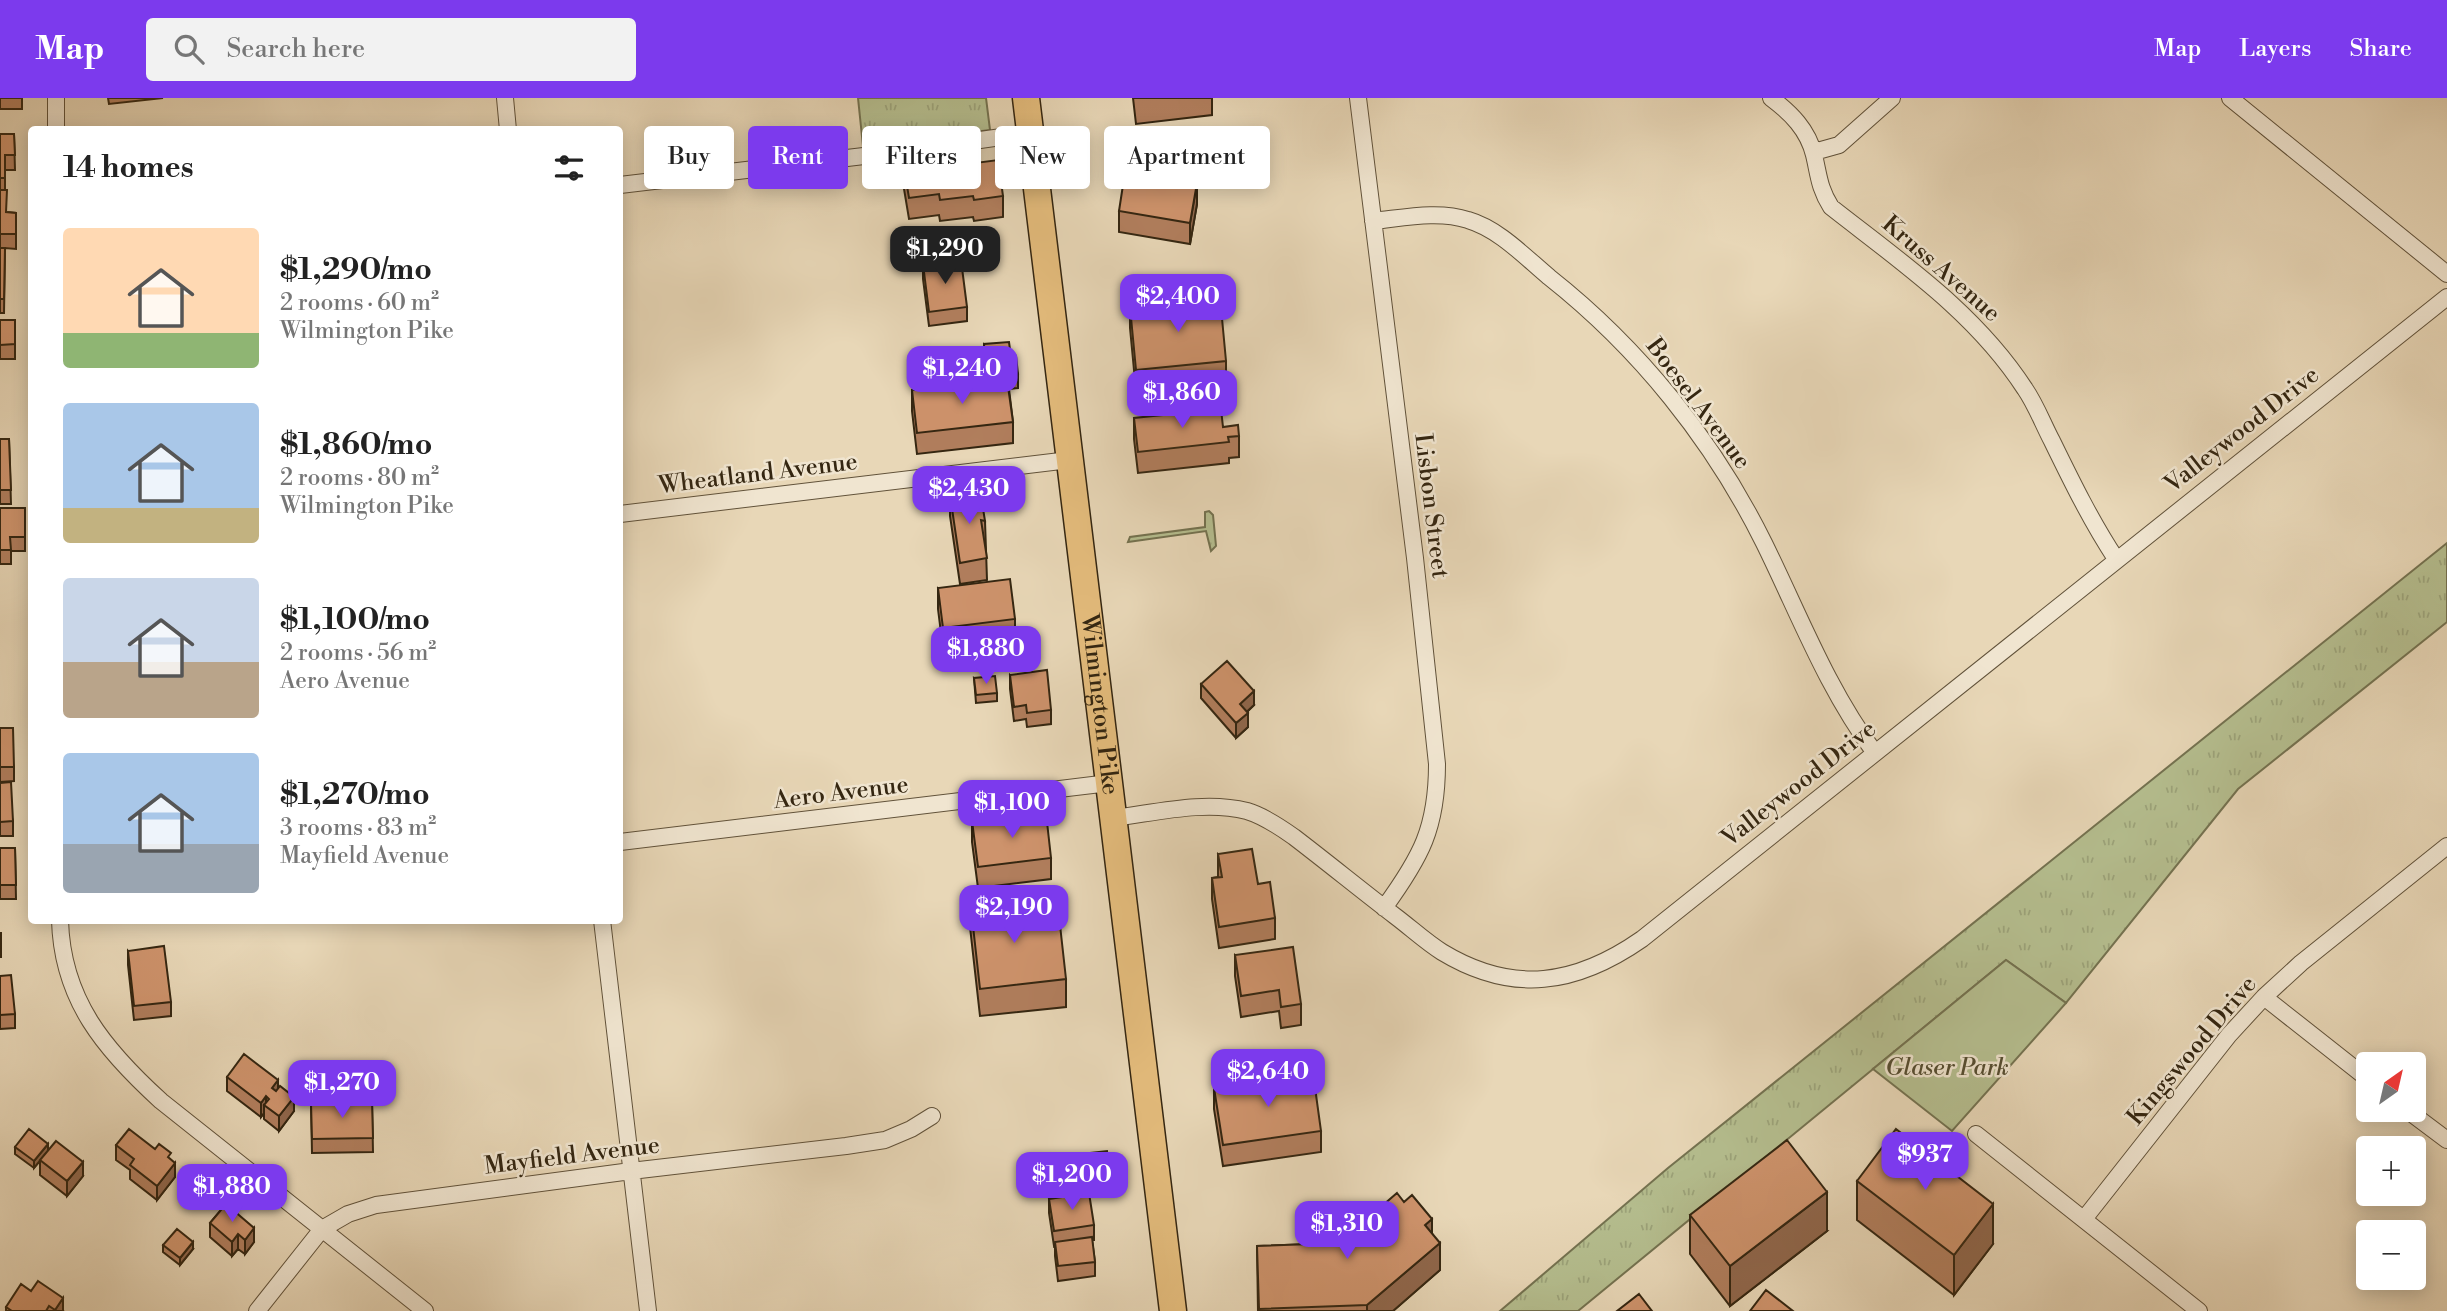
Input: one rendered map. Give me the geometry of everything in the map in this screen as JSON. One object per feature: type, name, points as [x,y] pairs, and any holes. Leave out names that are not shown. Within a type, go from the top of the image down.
[{"type":"main road","name":"Wilmington Pike","points":[[1026,98],[1029,126]]},
{"type":"main road","name":"Wilmington Pike","points":[[1037,189],[1172,1311]]},
{"type":"street","points":[[56,98],[56,126]]},
{"type":"street","points":[[505,98],[508,126]]},
{"type":"street","name":"Lisbon Street","points":[[1358,98],[1415,558],[1437,764],[1437,791],[1432,822],[1424,845],[1409,874],[1384,908]]},
{"type":"street","name":"Kruss Avenue","points":[[1772,98],[1792,114],[1806,134],[1814,152],[1822,193],[1831,207],[1922,278],[1968,318],[1998,352],[2027,391],[2094,526],[2116,559]]},
{"type":"street","points":[[1814,152],[1839,145],[1892,98]]},
{"type":"street","points":[[2230,98],[2252,105],[2447,274]]},
{"type":"street","points":[[623,185],[995,138]]},
{"type":"street","name":"Boesel Avenue","points":[[1373,221],[1450,216],[1469,220],[1489,229],[1606,326],[1656,379],[1727,476],[1763,541],[1816,654],[1854,725],[1875,753]]},
{"type":"street","name":"Valleywood Drive","points":[[1113,818],[1217,806],[1248,812],[1294,836],[1441,951],[1471,967],[1503,977],[1530,980],[1560,977],[1593,968],[1616,957],[1642,939],[2447,297]]},
{"type":"street","name":"Wheatland Avenue","points":[[623,514],[1069,460]]},
{"type":"street","name":"Aero Avenue","points":[[623,842],[1109,783]]},
{"type":"street","name":"Kingswood Drive","points":[[2084,1219],[2229,1035],[2264,997],[2301,963],[2447,846]]},
{"type":"street","points":[[60,924],[62,954],[70,984],[83,1012],[101,1039],[129,1072],[161,1101],[425,1311]]},
{"type":"street","points":[[602,924],[648,1311]]},
{"type":"street","points":[[2264,997],[2356,1070]]},
{"type":"street","name":"Mayfield Avenue","points":[[257,1311],[322,1229],[348,1214],[376,1205],[885,1140],[932,1116]]},
{"type":"street","points":[[2423,1122],[2447,1140]]},
{"type":"street","points":[[1976,1134],[2199,1311]]},
{"type":"green space","points":[[858,98],[986,98],[990,130],[981,131],[981,126],[862,126],[862,136]]},
{"type":"green space","points":[[1209,511],[1213,515],[1216,546],[1211,551],[1206,531],[1128,542],[1130,537],[1205,527],[1205,512]]},
{"type":"green space","points":[[2447,543],[2447,622],[2238,789],[2066,1003],[2006,960],[1578,1311],[1500,1311],[1668,1168]]},
{"type":"green space","name":"Glaser Park","points":[[2006,960],[2066,1003],[1952,1131],[1873,1069]]},
{"type":"building","points":[[0,134],[14,134],[15,155],[5,155],[5,178],[0,178]]},
{"type":"building","points":[[995,160],[995,189],[1002,189],[1003,196],[974,200],[973,196],[940,200],[939,194],[909,198],[908,189],[981,189],[981,162]]},
{"type":"building","points":[[1122,189],[1196,189],[1190,223],[1119,211]]},
{"type":"building","points":[[0,190],[7,190],[6,212],[16,213],[16,234],[0,234]]},
{"type":"building","points":[[0,248],[5,248],[4,299],[0,299]]},
{"type":"building","points":[[961,260],[967,307],[929,312],[923,264]]},
{"type":"building","points":[[1220,297],[1226,361],[1136,370],[1130,307]]},
{"type":"building","points":[[0,320],[15,320],[15,344],[0,345]]},
{"type":"building","points":[[1009,342],[1011,357],[1016,356],[1018,374],[967,379],[965,358],[985,356],[984,344]]},
{"type":"building","points":[[1007,379],[1013,422],[917,433],[912,390]]},
{"type":"building","points":[[1221,409],[1223,427],[1238,425],[1239,436],[1228,437],[1229,442],[1138,452],[1134,418]]},
{"type":"building","points":[[0,439],[9,439],[11,490],[0,490]]},
{"type":"building","points":[[980,490],[987,558],[960,563],[950,495]]},
{"type":"building","points":[[0,508],[25,508],[25,537],[10,537],[11,550],[0,550]]},
{"type":"building","points":[[1010,579],[1015,619],[943,628],[938,588]]},
{"type":"building","points":[[1227,661],[1254,691],[1240,704],[1248,713],[1236,723],[1201,684]]},
{"type":"building","points":[[1047,670],[1051,710],[1027,713],[1026,705],[1014,707],[1010,675]]},
{"type":"building","points":[[995,676],[997,693],[976,695],[974,678]]},
{"type":"building","points":[[0,728],[13,728],[14,767],[0,767]]},
{"type":"building","points":[[11,782],[13,821],[0,822],[0,783]]},
{"type":"building","points":[[1046,813],[1051,858],[978,867],[972,821]]},
{"type":"building","points":[[0,848],[15,848],[16,885],[0,885]]},
{"type":"building","points":[[1252,849],[1258,884],[1270,882],[1275,918],[1219,927],[1212,878],[1222,877],[1218,854]]},
{"type":"building","points":[[1022,893],[1026,928],[1060,925],[1066,979],[980,989],[970,899]]},
{"type":"building","points":[[164,946],[171,1002],[134,1006],[128,951]]},
{"type":"building","points":[[1293,947],[1301,1004],[1281,1007],[1279,990],[1241,996],[1235,955]]},
{"type":"building","points":[[11,975],[15,1014],[0,1015],[0,976]]},
{"type":"building","points":[[244,1054],[278,1080],[272,1088],[276,1091],[280,1086],[294,1097],[279,1116],[264,1105],[269,1099],[266,1096],[261,1103],[227,1077]]},
{"type":"building","points":[[1313,1073],[1321,1131],[1223,1145],[1214,1088]]},
{"type":"building","points":[[372,1101],[373,1138],[312,1139],[311,1103]]},
{"type":"building","points":[[29,1129],[48,1144],[34,1161],[15,1147]]},
{"type":"building","points":[[129,1129],[155,1149],[159,1144],[171,1153],[168,1157],[175,1163],[157,1186],[130,1165],[134,1159],[116,1145]]},
{"type":"building","points":[[1896,1129],[1993,1204],[1954,1255],[1857,1181]]},
{"type":"building","points":[[1787,1140],[1827,1192],[1730,1266],[1690,1215]]},
{"type":"building","points":[[56,1141],[83,1162],[67,1181],[40,1160]]},
{"type":"building","points":[[1107,1151],[1110,1176],[1067,1181],[1064,1156]]},
{"type":"building","points":[[1089,1193],[1094,1225],[1054,1231],[1049,1199]]},
{"type":"building","points":[[1397,1193],[1404,1202],[1412,1195],[1432,1219],[1425,1225],[1440,1243],[1367,1305],[1259,1309],[1257,1246],[1339,1243]]},
{"type":"building","points":[[226,1204],[254,1228],[245,1240],[238,1234],[232,1242],[210,1223]]},
{"type":"building","points":[[177,1229],[193,1242],[180,1258],[163,1245]]},
{"type":"building","points":[[1092,1237],[1095,1262],[1058,1266],[1055,1242]]},
{"type":"building","points":[[38,1281],[63,1298],[55,1310],[49,1306],[46,1311],[12,1311],[6,1307],[21,1284],[31,1291]]},
{"type":"building","points":[[1766,1290],[1793,1311],[1750,1311]]},
{"type":"building","points":[[1639,1294],[1652,1311],[1617,1311]]}]
